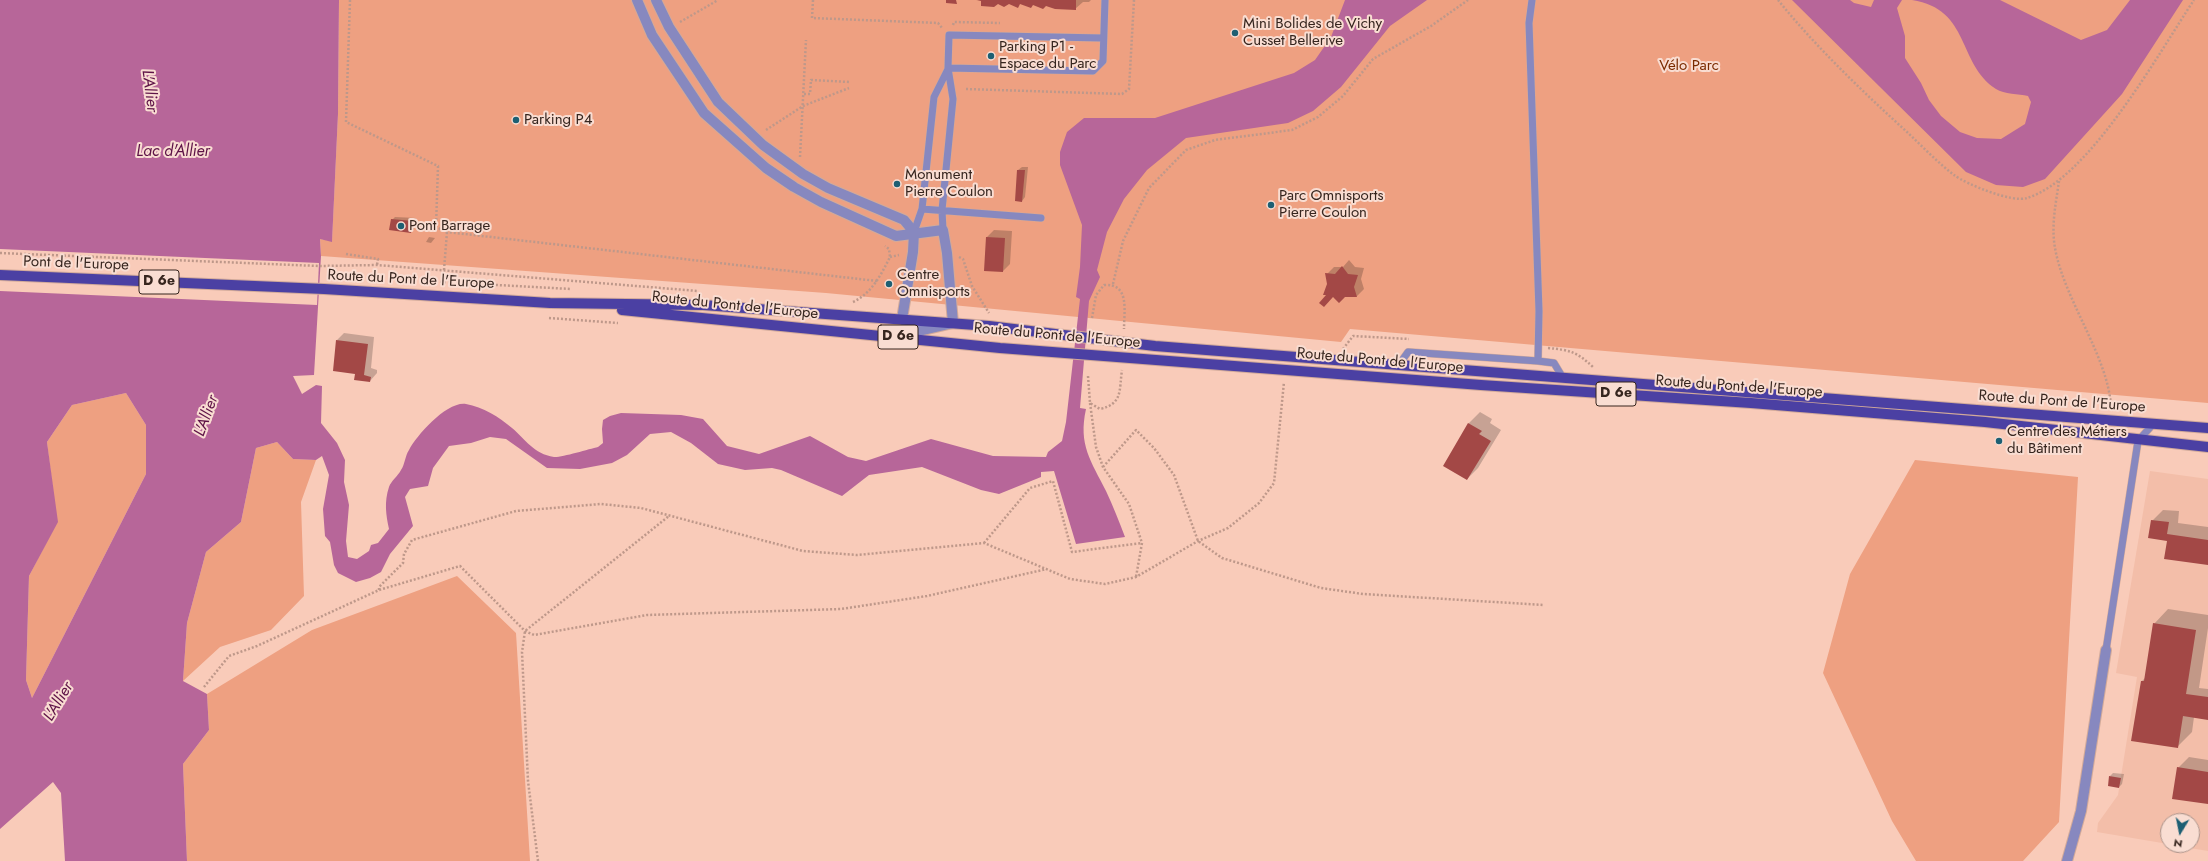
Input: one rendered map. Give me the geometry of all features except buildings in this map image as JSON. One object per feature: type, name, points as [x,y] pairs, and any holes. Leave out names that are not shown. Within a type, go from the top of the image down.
[{"type":"main road","name":"Pont de l'Europe","points":[[0,275],[318,289]]},
{"type":"main road","name":"Route du Pont de l'Europe","points":[[318,289],[550,303],[1000,348],[1481,385],[1767,404],[1985,422],[2208,448]]},
{"type":"main road","name":"Route du Pont de l'Europe","points":[[550,303],[703,305],[902,319],[989,326],[1155,346],[2208,428]]},
{"type":"street","points":[[637,0],[652,36],[704,113],[754,158],[794,187],[821,202],[896,236],[914,232],[943,230],[947,253],[953,323],[919,331],[876,335]]},
{"type":"street","points":[[656,0],[668,27],[718,102],[763,144],[803,174],[828,188],[904,220],[914,232],[913,252],[902,319],[930,340]]},
{"type":"street","points":[[2067,861],[2081,811],[2106,650]]},
{"type":"lane","points":[[948,68],[1093,70],[1103,61],[1105,0]]},
{"type":"lane","points":[[1532,0],[1529,23],[1539,311],[1538,361]]},
{"type":"lane","points":[[943,230],[942,210],[953,99],[948,68],[949,35],[1103,38]]},
{"type":"lane","points":[[914,232],[922,209],[934,97],[948,68]]},
{"type":"lane","points":[[922,209],[1041,218]]},
{"type":"lane","points":[[1398,366],[1408,352],[1538,361],[1554,363],[1563,378]]},
{"type":"lane","points":[[2106,650],[2138,440],[2154,423]]},
{"type":"path","points":[[350,0],[346,122],[438,166],[436,227],[447,232],[877,281],[890,257]]},
{"type":"path","points":[[680,22],[718,0]]},
{"type":"path","points":[[813,0],[812,18],[938,23],[949,35]]},
{"type":"path","points":[[1112,284],[1123,241],[1149,188],[1186,150],[1215,140],[1292,130],[1318,117],[1343,96],[1373,59],[1431,26],[1468,0]]},
{"type":"path","points":[[1778,0],[1877,105],[1955,176],[1996,195],[2026,199],[2059,180],[2078,165],[2129,99],[2194,0]]},
{"type":"path","points":[[800,159],[806,40]]},
{"type":"path","points":[[804,94],[810,94],[811,80],[850,82]]},
{"type":"path","points":[[763,132],[803,106],[849,88]]},
{"type":"path","points":[[2059,180],[2054,226],[2055,248],[2074,304],[2111,392],[2111,411]]},
{"type":"path","points":[[444,270],[447,232]]},
{"type":"path","points":[[0,253],[319,266],[377,265],[704,291]]},
{"type":"path","points":[[346,254],[378,259],[377,265]]},
{"type":"path","points":[[963,259],[972,286],[990,315]]},
{"type":"path","points":[[1092,318],[1096,295],[1104,285],[1112,284],[1119,288],[1124,295],[1124,329]]},
{"type":"path","points":[[1116,328],[1132,330]]},
{"type":"path","points":[[1342,350],[1353,336],[1415,340]]},
{"type":"path","points":[[1090,403],[1100,409],[1111,406],[1117,400],[1122,365]]},
{"type":"path","points":[[379,590],[379,587],[403,563],[404,554],[412,540],[516,511],[601,504],[641,508],[803,551],[857,555],[984,543],[1070,578],[1105,584],[1136,577],[1198,541],[1228,528],[1259,502],[1274,484],[1286,369]]},
{"type":"path","points":[[1088,376],[1096,447],[1103,467],[1129,504],[1142,543],[1136,577]]},
{"type":"path","points":[[1103,467],[1136,430],[1154,448],[1174,475],[1198,541],[1222,558],[1320,588],[1363,594],[1544,605]]},
{"type":"path","points":[[984,543],[1030,488],[1053,481],[1072,552],[1142,543]]},
{"type":"path","points":[[538,861],[528,781],[522,652],[525,631],[670,516]]},
{"type":"path","points":[[204,687],[229,656],[257,646],[379,590],[460,566],[525,631],[534,635],[647,615],[841,609],[927,596],[1047,569]]},
{"type":"shaded area","name":"Centre des Métiers du Bâtiment","points":[[2150,471],[2208,479],[2208,851],[2200,850],[2200,813],[2160,813],[2160,843],[2097,832],[2098,823],[2118,795],[2137,677],[2116,673]]},
{"type":"green space","name":"Parc Omnisports Pierre Coulon","points":[[339,0],[2208,0],[2208,403],[1350,329],[1341,342],[826,293],[321,256],[320,239],[332,241],[338,114]]},
{"type":"green space","points":[[126,393],[146,425],[146,474],[32,698],[26,680],[29,576],[57,522],[47,442],[72,405]]},
{"type":"green space","points":[[277,442],[293,459],[316,460],[301,502],[304,596],[271,630],[220,647],[183,681],[187,623],[206,552],[241,522],[256,448]]},
{"type":"green space","points":[[1915,460],[2078,477],[2059,822],[2023,861],[1916,861],[1892,821],[1823,673],[1850,574]]},
{"type":"green space","points":[[457,576],[516,633],[530,861],[187,861],[183,764],[209,730],[207,694],[312,630]]},
{"type":"water","points":[[0,0],[339,0],[338,114],[332,242],[320,239],[321,256],[314,375],[293,376],[302,394],[316,385],[322,386],[321,423],[337,443],[345,460],[344,482],[349,505],[346,541],[348,557],[357,559],[369,551],[371,545],[378,543],[389,529],[386,508],[387,493],[390,485],[400,472],[413,444],[433,420],[458,404],[472,405],[490,413],[512,428],[530,446],[541,453],[554,457],[598,447],[603,443],[603,420],[621,413],[681,415],[703,419],[727,446],[759,454],[810,436],[848,457],[866,461],[931,439],[993,456],[1046,457],[1048,452],[1062,441],[1066,422],[1080,299],[1076,297],[1080,267],[1082,225],[1060,165],[1060,152],[1067,132],[1084,118],[1155,118],[1294,73],[1315,60],[1331,37],[1345,0],[1427,0],[1390,26],[1341,87],[1313,111],[1288,123],[1186,138],[1147,170],[1124,199],[1107,232],[1097,270],[1100,277],[1089,301],[1080,408],[1086,409],[1084,433],[1087,452],[1109,497],[1125,537],[1076,544],[1054,471],[1041,472],[1041,477],[999,494],[981,490],[922,467],[869,475],[842,496],[781,470],[772,468],[745,470],[718,464],[691,443],[671,432],[650,434],[627,455],[612,463],[580,469],[547,468],[506,439],[490,437],[471,443],[449,446],[433,468],[428,486],[410,489],[405,497],[413,526],[390,554],[381,572],[370,578],[356,582],[338,573],[334,565],[330,542],[325,536],[323,509],[329,475],[322,456],[316,460],[293,459],[277,442],[256,448],[241,522],[206,552],[187,623],[183,681],[207,694],[209,730],[183,764],[187,861],[65,861],[61,793],[53,782],[0,829]],"holes":[[[126,393],[146,425],[146,474],[32,698],[26,680],[29,576],[58,522],[47,442],[72,405]]]},
{"type":"water","points":[[1792,0],[1850,0],[1854,3],[1871,7],[1874,0],[1902,0],[1897,8],[1905,36],[1905,58],[1921,83],[1929,100],[1941,116],[1960,132],[1977,138],[2001,139],[2025,124],[2031,102],[2028,96],[2007,93],[1996,89],[1984,78],[1975,66],[1962,38],[1945,14],[1931,5],[1912,0],[2000,0],[2081,40],[2107,30],[2130,0],[2183,0],[2122,94],[2045,179],[2023,187],[1996,185],[1966,172]]},
{"type":"pier","points":[[0,249],[319,263],[317,305],[0,291]]},
{"type":"place","name":"Mini Bolides de Vichy Cusset Bellerive","points":[[1235,33]]},
{"type":"place","name":"Parking P1 - Espace du Parc","points":[[991,56]]},
{"type":"place","name":"Parking P4","points":[[516,120]]},
{"type":"place","name":"Monument Pierre Coulon","points":[[897,184]]},
{"type":"place","name":"Parc Omnisports Pierre Coulon","points":[[1271,205]]},
{"type":"place","name":"Pont Barrage","points":[[401,226]]},
{"type":"place","name":"Centre Omnisports","points":[[889,284]]},
{"type":"place","name":"Centre des Métiers du Bâtiment","points":[[1999,441]]},
{"type":"park label","name":"Vélo Parc","points":[[1689,66]]},
{"type":"water label","name":"L'Allier","points":[[149,91]]},
{"type":"water label","name":"Lac d'Allier","points":[[173,152]]},
{"type":"water label","name":"L'Allier","points":[[207,416]]},
{"type":"water label","name":"L'Allier","points":[[59,702]]}]
